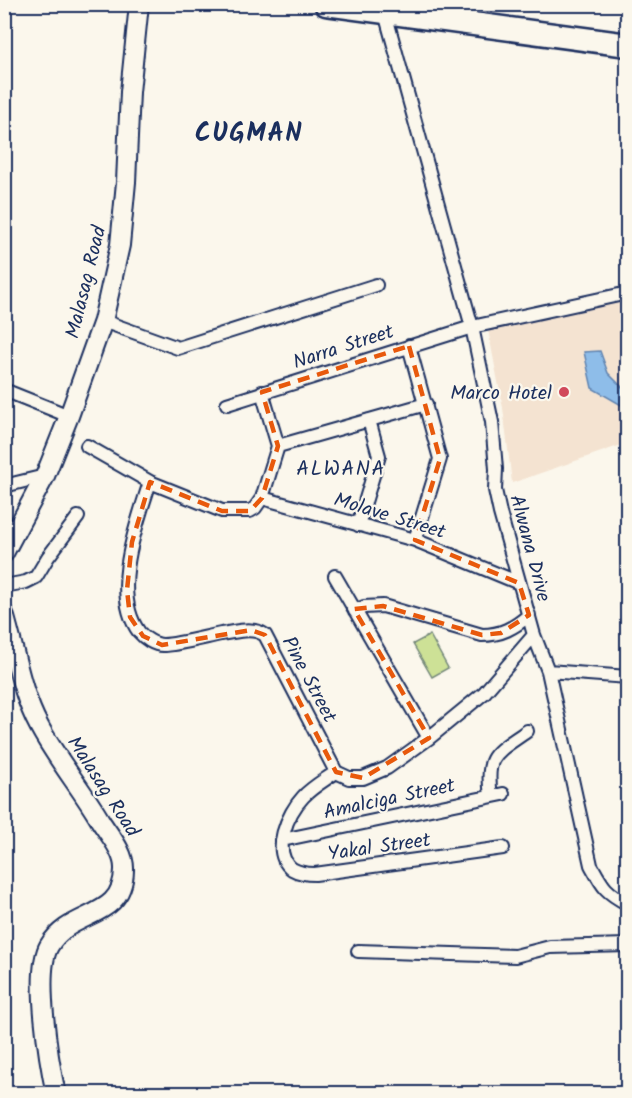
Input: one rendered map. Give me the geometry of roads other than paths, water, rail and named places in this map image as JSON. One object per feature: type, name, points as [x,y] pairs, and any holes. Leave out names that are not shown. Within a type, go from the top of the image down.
[{"type":"highway","points":[[342,5],[385,13],[627,45]]},
{"type":"street","name":"Malasag Road","points":[[4,553],[45,477],[103,321],[120,245],[126,182],[130,92],[139,4]]},
{"type":"street","name":"Alwana Drive","points":[[385,13],[472,327],[492,422],[496,469],[495,490],[519,583],[548,671],[591,865],[609,894],[627,904]]},
{"type":"street","points":[[103,321],[178,348],[376,285]]},
{"type":"street","name":"Narra Street","points":[[226,404],[472,327],[627,293]]},
{"type":"street","points":[[409,346],[440,459],[415,540]]},
{"type":"street","points":[[4,390],[69,416]]},
{"type":"street","points":[[87,446],[150,482],[222,511],[250,511],[262,498],[278,446],[262,392]]},
{"type":"street","points":[[278,446],[426,404]]},
{"type":"street","points":[[358,525],[380,456],[369,420]]},
{"type":"street","points":[[4,486],[45,477]]},
{"type":"street","name":"Pine Street","points":[[150,482],[132,542],[128,571],[128,605],[135,626],[143,636],[162,645],[251,630],[265,635],[336,772]]},
{"type":"street","name":"Molave Street","points":[[262,498],[415,540],[519,583]]},
{"type":"street","points":[[4,586],[26,582],[36,577],[78,517]]},
{"type":"street","points":[[335,576],[429,738]]},
{"type":"street","points":[[355,611],[364,607],[383,606],[482,635],[493,635],[509,630],[529,615]]},
{"type":"street","name":"Malasag Road","points":[[4,614],[38,725],[123,857],[125,868],[123,887],[110,905],[75,922],[56,935],[44,958],[42,971],[49,1062],[56,1094]]},
{"type":"street","points":[[282,840],[288,819],[303,797],[336,772],[349,778],[363,778],[387,768],[429,738],[484,693],[534,634]]},
{"type":"street","points":[[548,671],[627,677]]},
{"type":"street","name":"Amalciga Street","points":[[282,840],[497,795],[488,775],[490,763],[502,748],[527,731]]},
{"type":"street","name":"Yakal Street","points":[[282,840],[283,854],[292,869],[315,874],[503,848]]},
{"type":"street","points":[[358,951],[514,956],[550,947],[627,945]]},
{"type":"water","points":[[600,351],[608,373],[627,392],[627,400],[623,406],[592,388],[584,352]]},
{"type":"place","name":"Marco Hotel","points":[[564,392]]},
{"type":"district","name":"CUGMAN","points":[[249,132]]},
{"type":"district","name":"ALWANA","points":[[341,468]]}]
